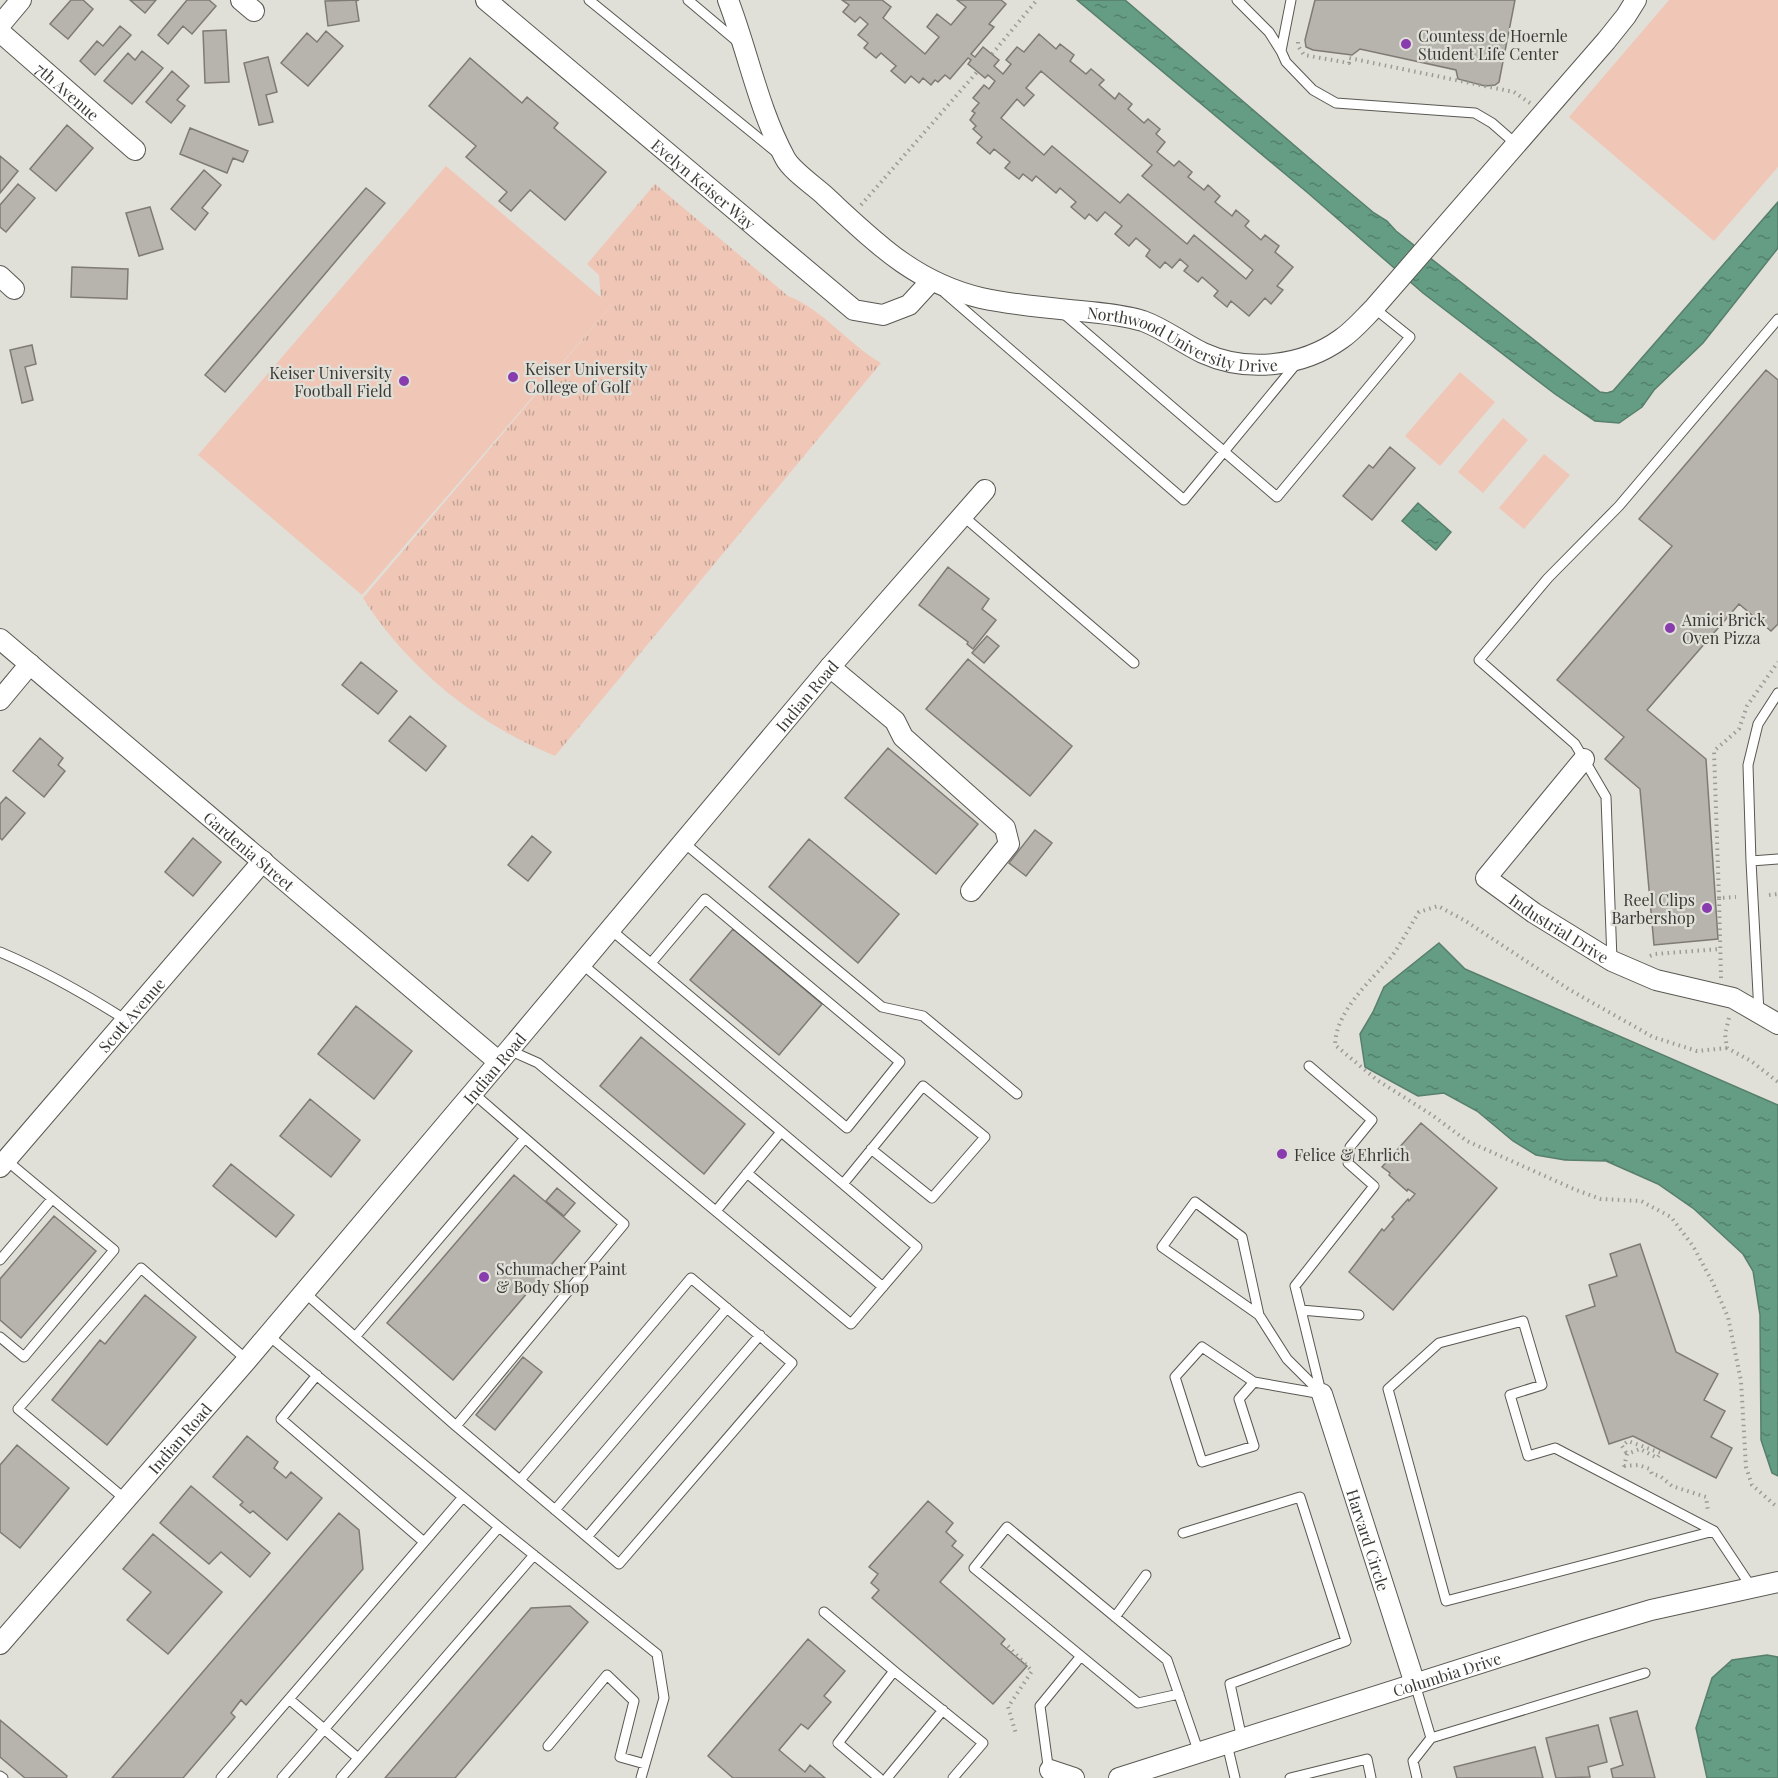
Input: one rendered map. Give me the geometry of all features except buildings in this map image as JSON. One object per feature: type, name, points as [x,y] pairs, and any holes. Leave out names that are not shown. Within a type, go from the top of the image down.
[{"type":"street","points":[[0,25],[21,0]]},
{"type":"street","name":"Evelyn Keiser Way","points":[[486,0],[854,310],[883,315],[892,312],[909,305],[931,282]]},
{"type":"street","name":"Northwood University Drive","points":[[728,0],[765,114],[786,160],[857,209],[892,256],[931,282],[982,298],[1117,315],[1143,321],[1169,332],[1206,354],[1236,363],[1268,365],[1315,354],[1342,339],[1374,308],[1606,41],[1636,0]]},
{"type":"street","name":"7th Avenue","points":[[0,32],[135,150]]},
{"type":"street","name":"Indian Road","points":[[0,1644],[247,1360],[474,1093],[830,667],[985,490]]},
{"type":"street","name":"Gardenia Street","points":[[0,639],[263,861],[504,1056]]},
{"type":"street","points":[[0,700],[30,664]]},
{"type":"street","points":[[830,667],[895,721],[903,737],[1005,828],[1009,844],[971,891]]},
{"type":"street","name":"Industrial Drive","points":[[1584,759],[1486,878],[1534,913],[1619,964],[1656,980],[1733,998],[1778,1024]]},
{"type":"street","name":"Scott Avenue","points":[[3,1163],[263,861]]},
{"type":"street","name":"Harvard Circle","points":[[1322,1395],[1415,1684]]},
{"type":"street","name":"Columbia Drive","points":[[1119,1778],[1651,1610],[1778,1582]]},
{"type":"street","points":[[1049,1774],[1074,1778]]},
{"type":"lane","points":[[589,0],[786,160]]},
{"type":"lane","points":[[688,0],[743,47]]},
{"type":"lane","points":[[1237,0],[1269,32],[1286,62],[1313,90],[1336,103],[1475,113],[1492,123],[1516,144]]},
{"type":"lane","points":[[1281,51],[1291,0]]},
{"type":"lane","points":[[931,282],[1184,500],[1300,359]]},
{"type":"lane","points":[[1059,309],[1277,497],[1410,337],[1374,308]]},
{"type":"lane","points":[[1619,964],[1606,797],[1575,744],[1479,660],[1548,578],[1619,506],[1778,320]]},
{"type":"lane","points":[[963,516],[1134,663]]},
{"type":"lane","points":[[1759,1013],[1748,765],[1758,724],[1778,693]]},
{"type":"lane","points":[[683,842],[882,1007],[923,1016],[1017,1094]]},
{"type":"lane","points":[[1751,861],[1778,859]]},
{"type":"lane","points":[[610,929],[848,1128],[900,1062],[705,899],[651,963]]},
{"type":"lane","points":[[0,952],[38,968],[126,1020]]},
{"type":"lane","points":[[504,1056],[538,1063],[851,1324],[918,1247],[582,964]]},
{"type":"lane","points":[[1309,1066],[1372,1120],[1350,1147],[1348,1163],[1374,1186],[1295,1286],[1322,1395]]},
{"type":"lane","points":[[843,1184],[871,1149],[922,1086],[985,1137],[932,1198],[871,1149]]},
{"type":"lane","points":[[456,1426],[624,1224],[474,1093]]},
{"type":"lane","points":[[716,1211],[781,1132]]},
{"type":"lane","points":[[355,1337],[525,1137]]},
{"type":"lane","points":[[0,1337],[24,1357],[114,1250],[52,1199],[3,1163]]},
{"type":"lane","points":[[747,1173],[883,1287]]},
{"type":"lane","points":[[0,1260],[52,1199]]},
{"type":"lane","points":[[1259,1316],[1162,1247],[1195,1203],[1242,1237],[1259,1316],[1287,1359],[1322,1395]]},
{"type":"lane","points":[[125,1499],[18,1409],[141,1268],[247,1360]]},
{"type":"lane","points":[[304,1292],[456,1426],[619,1564],[792,1363],[691,1278],[520,1480]]},
{"type":"lane","points":[[555,1510],[727,1308]]},
{"type":"lane","points":[[1301,1310],[1359,1314]]},
{"type":"lane","points":[[1714,1531],[1446,1601],[1388,1389],[1439,1343],[1523,1321],[1542,1385],[1510,1395],[1528,1456],[1555,1448],[1714,1531],[1752,1588]]},
{"type":"lane","points":[[268,1335],[499,1527],[657,1654],[664,1698],[641,1778]]},
{"type":"lane","points":[[587,1537],[760,1335]]},
{"type":"lane","points":[[1254,1382],[1239,1399],[1254,1446],[1202,1462],[1175,1377],[1202,1347],[1254,1382],[1322,1395]]},
{"type":"lane","points":[[317,1375],[281,1419],[424,1542]]},
{"type":"lane","points":[[221,1778],[464,1497]]},
{"type":"lane","points":[[1183,1533],[1300,1497],[1346,1641],[1230,1684],[1235,1741],[1235,1778]]},
{"type":"lane","points":[[282,1778],[499,1527]]},
{"type":"lane","points":[[1179,1694],[1138,1703],[974,1568],[1007,1527],[1167,1660],[1179,1694],[1198,1753]]},
{"type":"lane","points":[[341,1778],[534,1555]]},
{"type":"lane","points":[[1115,1617],[1146,1575]]},
{"type":"lane","points":[[824,1612],[983,1743],[953,1778]]},
{"type":"lane","points":[[1049,1774],[1040,1706],[1081,1656]]},
{"type":"lane","points":[[879,1778],[838,1743],[894,1671]]},
{"type":"lane","points":[[1417,1778],[1413,1761],[1431,1737],[1645,1673]]},
{"type":"lane","points":[[548,1746],[607,1676],[634,1701],[620,1757],[645,1764]]},
{"type":"lane","points":[[1415,1684],[1431,1737]]},
{"type":"lane","points":[[289,1699],[358,1758]]},
{"type":"lane","points":[[887,1778],[943,1710]]},
{"type":"lane","points":[[1290,1778],[1367,1759],[1371,1778]]},
{"type":"path","points":[[992,54],[1038,0]]},
{"type":"path","points":[[1298,37],[1298,46],[1304,55],[1349,63],[1349,58],[1514,92],[1530,103]]},
{"type":"path","points":[[857,209],[977,72]]},
{"type":"path","points":[[1721,979],[1714,752],[1739,729],[1747,706],[1778,662]]},
{"type":"path","points":[[1769,895],[1778,894]]},
{"type":"path","points":[[1719,898],[1736,897]]},
{"type":"path","points":[[1778,1082],[1751,1061],[1727,1048],[1697,1051],[1653,1037],[1570,990],[1464,920],[1438,906],[1419,912],[1392,955],[1369,980],[1347,1012],[1336,1033],[1335,1045],[1377,1080],[1432,1115],[1467,1141],[1576,1190],[1600,1199],[1641,1201],[1671,1218],[1693,1245],[1728,1317],[1741,1381],[1746,1467],[1752,1485],[1778,1508]]},
{"type":"path","points":[[1619,964],[1655,954],[1720,950]]},
{"type":"path","points":[[1727,1048],[1725,1034],[1730,1013]]},
{"type":"path","points":[[1623,1472],[1627,1454],[1623,1446],[1628,1441],[1661,1454],[1657,1458],[1640,1449],[1627,1454]]},
{"type":"path","points":[[1624,1466],[1639,1465],[1650,1469],[1652,1474],[1660,1476],[1672,1486],[1706,1497],[1708,1515]]},
{"type":"path","points":[[1008,1646],[1032,1671],[1008,1707],[1017,1734]]},
{"type":"green space","points":[[1669,0],[1778,0],[1778,167],[1714,241],[1569,117]]},
{"type":"green space","name":"Keiser University Football Field","points":[[446,166],[611,306],[362,595],[198,455]]},
{"type":"green space","points":[[655,184],[788,296],[825,318],[881,363],[555,756],[498,728],[447,692],[401,648],[363,598],[611,306],[601,298],[599,275],[587,264]]},
{"type":"green space","points":[[1460,372],[1495,402],[1440,466],[1405,436]]},
{"type":"green space","points":[[1503,418],[1528,440],[1483,493],[1458,472]]},
{"type":"green space","points":[[1544,454],[1570,475],[1524,529],[1499,508]]},
{"type":"water","points":[[1077,0],[1125,0],[1374,213],[1387,221],[1396,231],[1600,392],[1613,391],[1778,202],[1778,248],[1703,343],[1654,390],[1642,407],[1619,423],[1595,421],[1555,394],[1423,293],[1308,193]]},
{"type":"water","points":[[1418,503],[1451,532],[1436,550],[1402,521]]},
{"type":"water","points":[[1439,943],[1465,969],[1778,1105],[1778,1476],[1772,1473],[1761,1440],[1760,1315],[1753,1271],[1743,1254],[1694,1209],[1658,1184],[1606,1161],[1565,1160],[1536,1155],[1513,1141],[1477,1111],[1444,1093],[1418,1096],[1365,1067],[1360,1034],[1384,987]]},
{"type":"water","points":[[1767,1655],[1778,1657],[1778,1778],[1707,1778],[1696,1728],[1712,1678],[1732,1660]]},
{"type":"place","name":"Countess de Hoernle Student Life Center","points":[[1406,44]]},
{"type":"place","name":"Keiser University College of Golf","points":[[513,377]]},
{"type":"place","name":"Keiser University Football Field","points":[[404,381]]},
{"type":"place","name":"Amici Brick Oven Pizza","points":[[1670,628]]},
{"type":"place","name":"Reel Clips Barbershop","points":[[1707,908]]},
{"type":"place","name":"Felice & Ehrlich","points":[[1282,1154]]},
{"type":"place","name":"Schumacher Paint & Body Shop","points":[[484,1277]]}]
